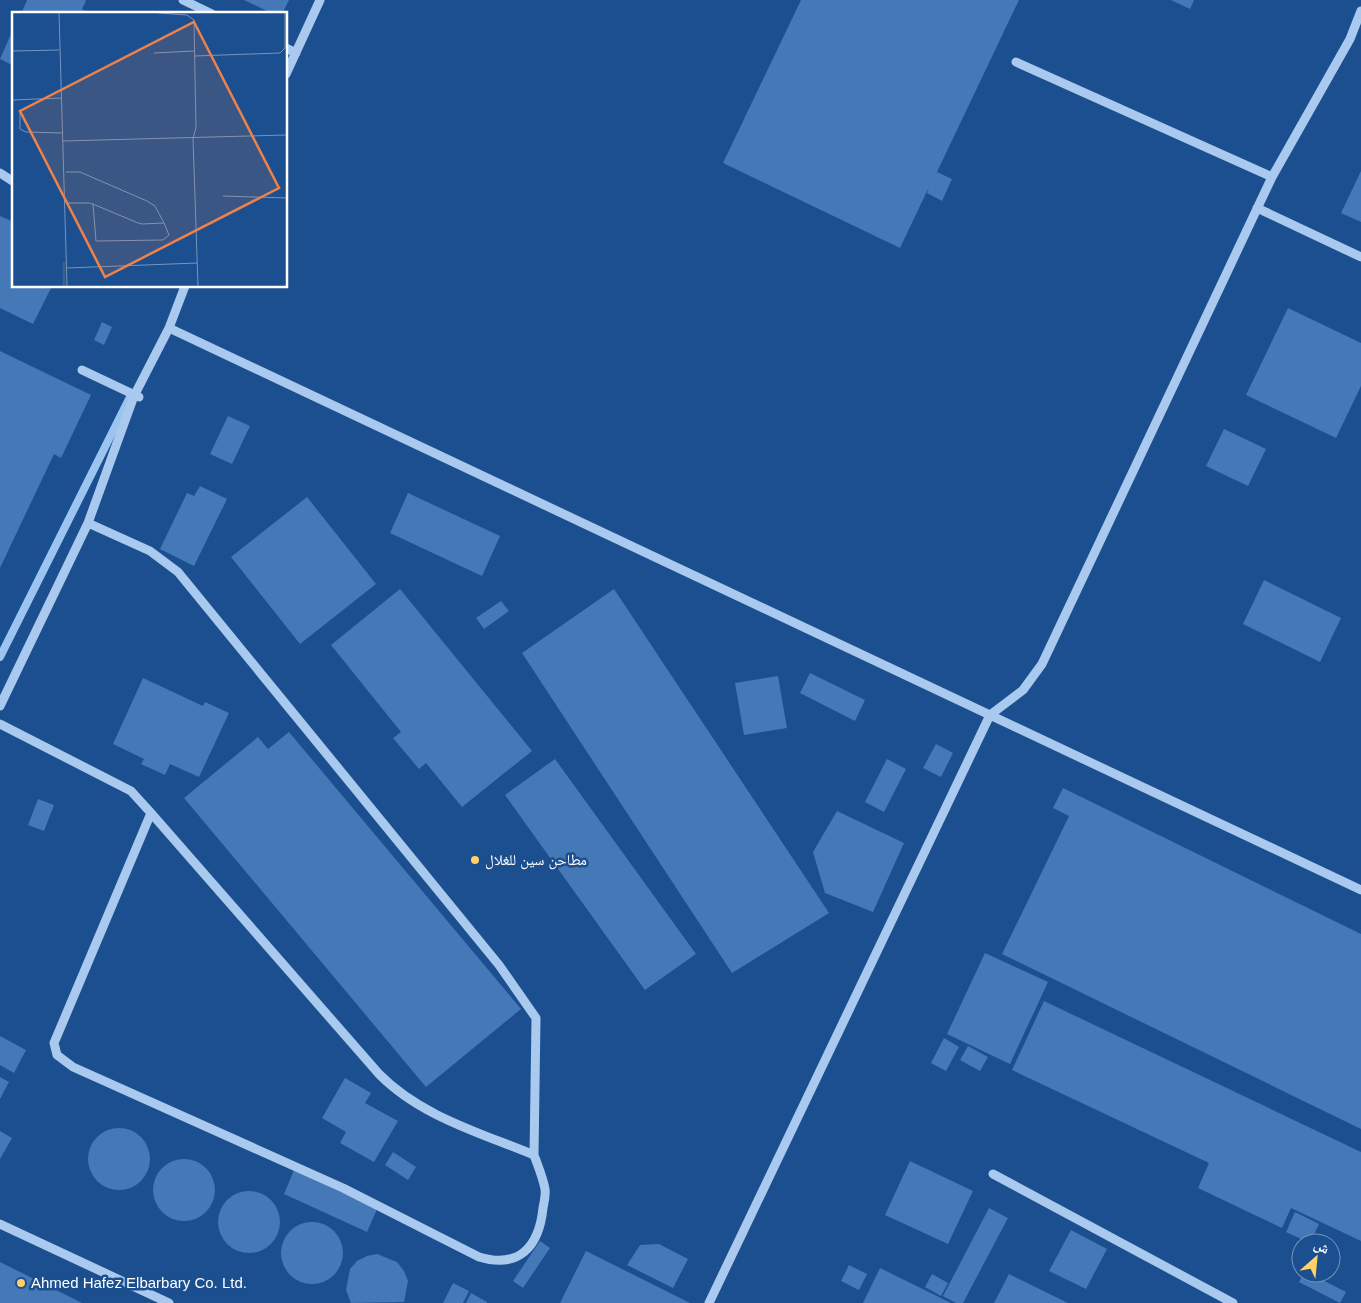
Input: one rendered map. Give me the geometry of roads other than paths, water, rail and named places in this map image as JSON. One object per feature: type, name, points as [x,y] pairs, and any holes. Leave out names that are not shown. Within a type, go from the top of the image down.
[{"type":"street","points":[[183,0],[208,12]]},
{"type":"street","points":[[288,70],[320,0]]},
{"type":"street","points":[[709,1303],[990,715],[1023,690],[1042,664],[1272,177],[1350,39],[1361,11]]},
{"type":"street","points":[[288,49],[296,53]]},
{"type":"street","points":[[1016,62],[1272,177]]},
{"type":"street","points":[[0,173],[12,181]]},
{"type":"street","points":[[1257,208],[1361,256]]},
{"type":"street","points":[[0,706],[88,523],[137,396],[169,328],[184,288]]},
{"type":"street","points":[[169,328],[1361,890]]},
{"type":"street","points":[[82,370],[137,396]]},
{"type":"street","points":[[88,523],[150,551],[178,572],[499,965],[536,1018],[536,1142],[534,1155],[545,1190],[541,1226],[530,1248],[514,1258],[496,1262],[479,1257],[343,1188],[73,1067],[57,1055],[54,1042],[151,813]]},
{"type":"street","points":[[0,724],[131,790],[396,1091],[416,1105],[534,1155]]},
{"type":"street","points":[[993,1174],[1234,1303]]},
{"type":"street","points":[[0,1224],[169,1303]]},
{"type":"waterway","points":[[0,657],[132,393]]},
{"type":"place","name":"مطاحن سين للغلال","points":[[475,860]]},
{"type":"place","name":"Ahmed Hafez Elbarbary Co. Ltd.","points":[[21,1283]]}]
